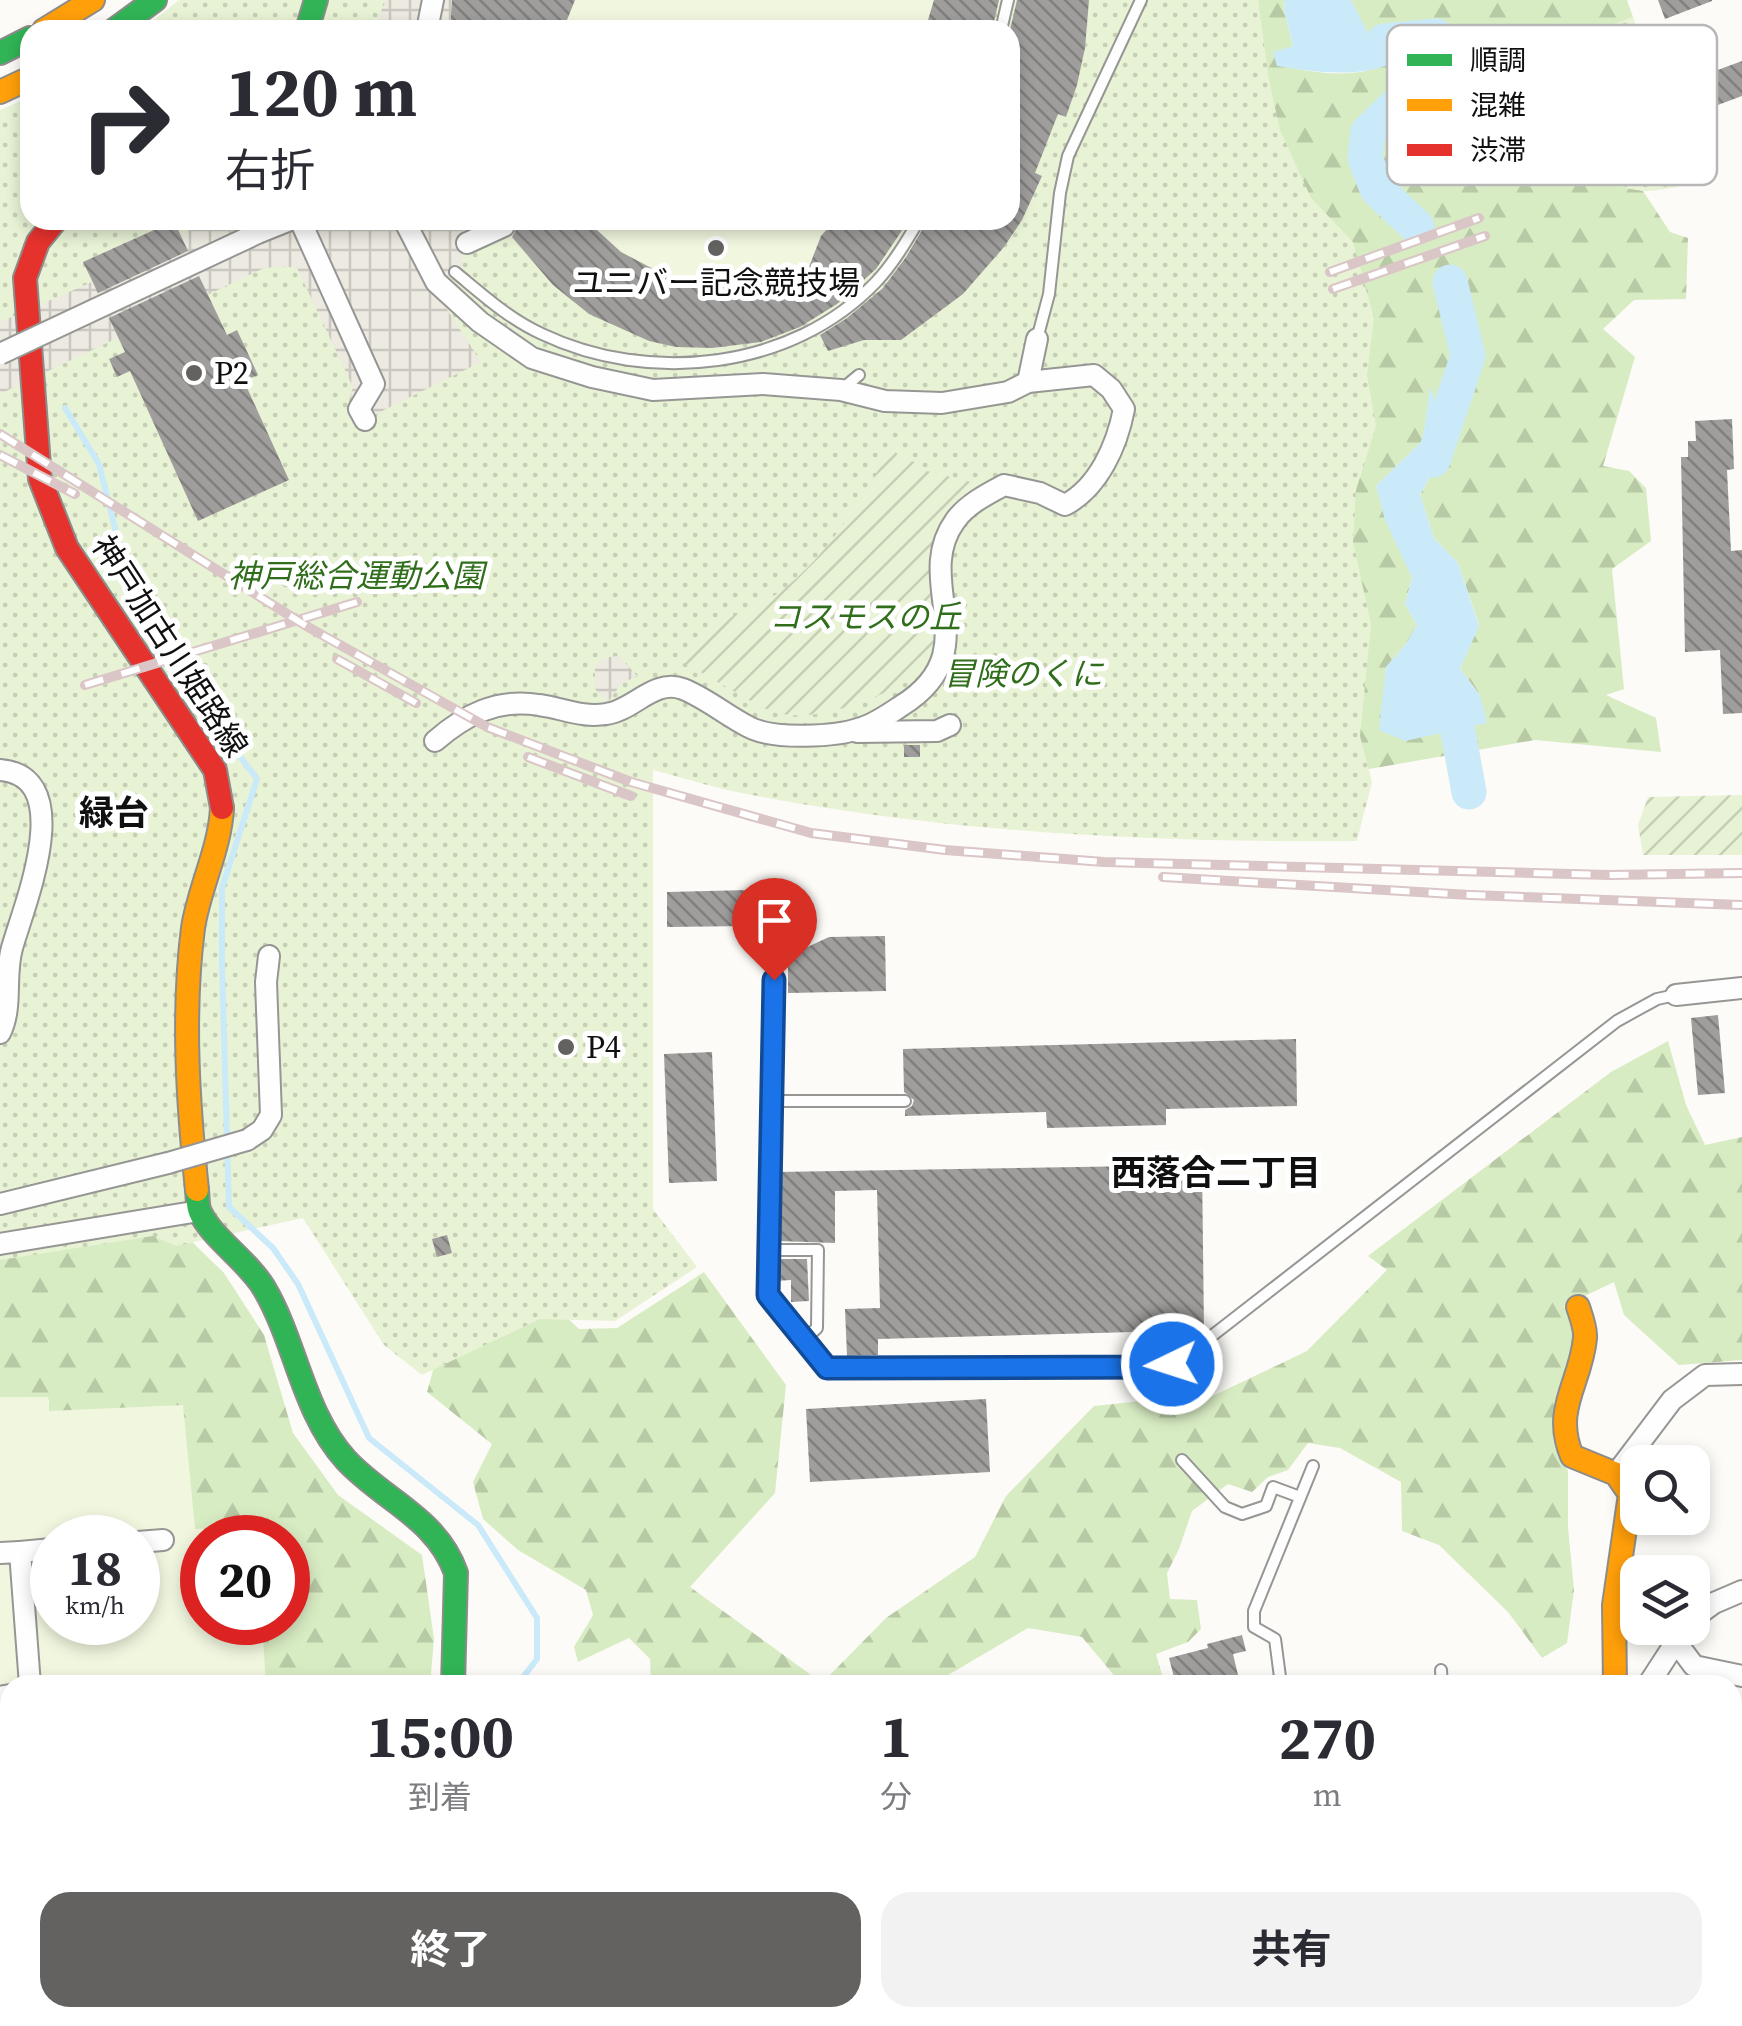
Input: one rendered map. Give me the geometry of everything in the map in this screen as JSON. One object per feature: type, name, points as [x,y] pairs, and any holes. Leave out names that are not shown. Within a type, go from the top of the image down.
[{"type":"main road","points":[[61,20],[94,0]]},
{"type":"main road","points":[[128,20],[155,0]]},
{"type":"main road","name":"神戸加古川姫路線","points":[[48,230],[38,242],[25,278],[43,492],[67,548],[174,705],[215,770],[223,790],[223,819],[200,889],[192,944],[189,1033],[199,1212]]},
{"type":"main road","points":[[199,1212],[251,1268],[276,1310],[333,1444],[348,1462],[442,1540],[453,1559],[453,1675]]},
{"type":"main road","points":[[1578,1307],[1586,1336],[1566,1404],[1564,1437],[1572,1456],[1616,1474],[1630,1494],[1614,1605],[1615,1675]]},
{"type":"street","points":[[0,354],[265,230]]},
{"type":"street","points":[[305,230],[374,384],[359,409],[365,420]]},
{"type":"street","points":[[409,230],[436,282],[480,322],[532,358],[592,378],[653,390],[763,384],[842,390],[885,401],[942,403],[1008,392],[1028,382],[1094,375],[1111,389],[1124,409],[1119,438],[1084,495],[1066,505],[1040,493],[1004,485],[981,497],[956,519],[945,540],[942,558],[947,640],[937,673],[914,698],[862,728],[845,732]]},
{"type":"street","points":[[467,243],[495,230]]},
{"type":"street","points":[[1028,382],[1037,339]]},
{"type":"street","points":[[434,740],[479,711],[507,703],[538,704],[579,714],[610,714],[654,689],[680,687],[753,730],[817,735],[937,731],[950,724]]},
{"type":"street","points":[[0,770],[17,772],[30,784],[38,805],[40,832],[40,859],[34,885],[10,952],[0,1034]]},
{"type":"street","points":[[0,1204],[247,1140],[262,1130],[271,1116],[266,982],[269,956]]},
{"type":"street","points":[[1676,995],[1742,988]]},
{"type":"street","points":[[0,1244],[199,1212]]},
{"type":"street","points":[[1616,1474],[1672,1400],[1705,1375],[1742,1374]]},
{"type":"street","points":[[10,1552],[28,1675]]},
{"type":"street","points":[[1710,1606],[1742,1591]]},
{"type":"street","points":[[1654,1675],[1674,1645]]},
{"type":"street","points":[[1685,1645],[1694,1666],[1737,1675]]},
{"type":"lane","points":[[1037,339],[1050,294],[1060,192],[1068,156],[1141,0]]},
{"type":"lane","points":[[456,272],[524,325],[599,355],[639,362],[723,359],[792,340],[831,318],[876,282],[913,230]]},
{"type":"lane","points":[[842,390],[859,375]]},
{"type":"lane","points":[[774,980],[768,1295],[827,1368],[1172,1364],[1617,1021],[1657,999],[1676,995]]},
{"type":"lane","points":[[769,1101],[904,1101]]},
{"type":"lane","points":[[768,1250],[818,1250],[817,1328],[804,1340]]},
{"type":"lane","points":[[1182,1460],[1225,1507],[1242,1514],[1266,1506],[1274,1487],[1300,1498]]},
{"type":"lane","points":[[1280,1675],[1276,1639],[1254,1628],[1254,1610],[1313,1466]]},
{"type":"lane","points":[[1441,1670],[1441,1675]]},
{"type":"green space","name":"神戸総合運動公園","points":[[179,0],[1258,0],[1280,130],[1311,198],[1353,242],[1374,318],[1367,375],[1376,426],[1356,490],[1353,542],[1371,624],[1360,736],[1372,782],[1357,841],[1207,840],[981,827],[831,809],[718,788],[653,770],[653,1209],[697,1267],[615,1321],[540,1319],[422,1375],[384,1345],[303,1218],[176,1246],[153,1236],[0,1260],[0,110],[20,101],[20,230],[1020,230],[1020,20],[154,20]]},
{"type":"green space","points":[[575,0],[934,0],[928,20],[567,20]]},
{"type":"green space","points":[[1178,0],[1285,0],[1293,46],[1277,65],[1344,73],[1387,63],[1387,185],[1620,185],[1643,191],[1670,232],[1688,238],[1686,299],[1634,300],[1603,329],[1635,357],[1603,466],[1629,471],[1646,488],[1651,541],[1612,569],[1624,689],[1606,695],[1656,718],[1661,752],[1535,740],[1358,771]],"holes":[[[1430,390],[1434,471],[1420,494],[1434,538],[1458,563],[1479,625],[1460,669],[1480,695],[1380,730],[1386,667],[1417,625],[1405,604],[1412,578],[1376,486],[1423,440]]]},
{"type":"green space","points":[[1351,0],[1627,0],[1633,17],[1613,25],[1387,25],[1387,37],[1367,33]]},
{"type":"green space","points":[[1633,17],[1636,25],[1610,25]]},
{"type":"green space","points":[[1615,185],[1679,185],[1651,191]]},
{"type":"green space","name":"ユニバー記念競技場","points":[[597,230],[826,230],[804,280],[762,276],[718,283],[681,279],[646,266]]},
{"type":"green space","name":"コスモスの丘","points":[[889,451],[927,471],[987,486],[950,517],[942,632],[928,670],[871,698],[805,715],[766,709],[678,660],[679,653],[691,652],[710,630],[774,595],[802,573],[844,524]]},
{"type":"green space","points":[[0,460],[184,1234],[224,1273],[264,1335],[293,1433],[338,1495],[422,1555],[434,1639],[431,1675],[256,1675],[256,1645],[310,1645],[310,1515],[180,1515],[180,1527],[48,1417],[49,1400],[0,1401]]},
{"type":"green space","points":[[1742,795],[1742,855],[1643,855],[1638,825],[1648,797]]},
{"type":"green space","points":[[1668,1041],[1686,1105],[1705,1145],[1742,1137],[1742,1360],[1679,1365],[1624,1315],[1614,1282],[1564,1306],[1575,1338],[1553,1441],[1568,1471],[1574,1590],[1567,1643],[1542,1658],[1508,1612],[1439,1545],[1402,1531],[1401,1482],[1340,1448],[1308,1443],[1288,1470],[1268,1477],[1252,1492],[1228,1484],[1192,1511],[1167,1573],[1170,1599],[1197,1600],[1201,1629],[1188,1642],[1156,1654],[1162,1675],[1114,1675],[1082,1637],[1028,1628],[948,1675],[830,1675],[886,1618],[975,1557],[1006,1496],[1094,1406],[1171,1398],[1200,1402],[1307,1351],[1387,1270],[1368,1256],[1611,1072]]},
{"type":"green space","points":[[704,1272],[786,1385],[775,1493],[690,1587],[811,1675],[651,1675],[650,1659],[629,1638],[578,1662],[574,1647],[593,1615],[586,1590],[518,1550],[483,1519],[473,1482],[492,1444],[427,1392],[435,1363],[528,1281],[579,1329],[617,1328]]},
{"type":"green space","points":[[0,1397],[48,1397],[49,1411],[183,1405],[194,1515],[180,1515],[180,1645],[263,1645],[265,1675],[0,1675]]},
{"type":"shaded area","points":[[386,0],[452,0],[451,20],[377,20]]},
{"type":"shaded area","points":[[189,230],[463,230],[469,247],[462,269],[432,286],[481,362],[360,422],[349,401],[353,387],[297,268],[278,266],[262,269],[0,394],[0,322],[131,265]]},
{"type":"shaded area","points":[[619,656],[637,676],[621,684],[608,702],[595,689],[595,666],[602,658]]},
{"type":"water","points":[[1285,0],[1351,0],[1368,33],[1387,37],[1387,65],[1352,72],[1277,66],[1273,52],[1293,46]]},
{"type":"water","points":[[1430,386],[1443,442],[1442,452],[1420,494],[1434,538],[1458,563],[1479,626],[1460,669],[1480,695],[1487,723],[1405,741],[1379,730],[1386,667],[1417,625],[1405,604],[1412,578],[1385,520],[1376,486],[1423,440]]},
{"type":"building","points":[[452,0],[575,0],[567,20],[451,20]]},
{"type":"building","points":[[934,0],[999,0],[994,20],[928,20]]},
{"type":"building","points":[[1017,0],[1089,0],[1077,85],[1066,117],[1058,114],[1035,173],[1042,176],[1020,223],[1020,20],[1012,20]]},
{"type":"building","points":[[1658,0],[1712,0],[1712,1],[1665,19]]},
{"type":"building","points":[[1742,61],[1742,96],[1717,105],[1717,70]]},
{"type":"building","points":[[154,230],[178,230],[188,251],[98,293],[83,262]]},
{"type":"building","points":[[516,230],[597,230],[621,252],[659,272],[714,283],[739,281],[772,269],[804,280],[826,230],[902,230],[876,269],[837,304],[800,327],[761,342],[712,348],[649,341],[589,314],[553,285],[512,237]]},
{"type":"building","points":[[922,230],[1015,230],[963,294],[901,340],[864,340],[828,351],[820,335],[883,288]]},
{"type":"building","name":"P2","points":[[199,276],[227,335],[237,330],[258,375],[244,381],[289,480],[198,521],[130,371],[117,377],[109,359],[125,352],[109,318]]},
{"type":"building","points":[[1732,419],[1734,469],[1727,470],[1731,551],[1742,550],[1742,713],[1723,714],[1720,650],[1685,652],[1681,457],[1688,457],[1688,441],[1696,441],[1695,421]]},
{"type":"building","points":[[904,745],[920,745],[920,757],[904,757]]},
{"type":"building","points":[[749,890],[750,926],[667,927],[667,892]]},
{"type":"building","points":[[885,936],[886,991],[788,993],[788,956],[829,937]]},
{"type":"building","points":[[1718,1015],[1725,1093],[1698,1095],[1691,1018]]},
{"type":"building","points":[[1296,1039],[1297,1106],[1166,1109],[1166,1125],[1047,1128],[1046,1112],[905,1116],[914,1100],[904,1092],[903,1049]]},
{"type":"building","points":[[712,1052],[717,1181],[669,1183],[664,1054]]},
{"type":"building","points":[[1202,1165],[1204,1330],[878,1339],[878,1355],[847,1356],[845,1309],[880,1308],[877,1190],[835,1191],[835,1243],[777,1241],[777,1172]]},
{"type":"building","points":[[447,1235],[452,1253],[437,1257],[432,1239]]},
{"type":"building","points":[[776,1259],[807,1259],[809,1301],[791,1302],[791,1280],[776,1281]]},
{"type":"building","points":[[986,1399],[990,1472],[810,1482],[806,1409]]},
{"type":"building","points":[[1242,1635],[1246,1651],[1233,1654],[1238,1675],[1173,1675],[1169,1658],[1208,1648],[1207,1644]]},
{"type":"waterway","points":[[1387,114],[1368,132],[1365,158],[1377,189],[1417,227]]},
{"type":"waterway","points":[[1433,460],[1468,356],[1450,282]]},
{"type":"waterway","points":[[65,408],[99,464],[134,604],[188,688],[257,779],[222,888],[229,1207],[273,1248],[298,1284],[369,1438],[478,1525],[537,1618],[537,1659],[525,1675]]},
{"type":"waterway","points":[[1455,715],[1469,792]]},
{"type":"railway","points":[[1330,272],[1479,218]]},
{"type":"railway","points":[[1333,289],[1485,236]]},
{"type":"railway","points":[[0,434],[308,627],[487,727],[631,782],[811,833],[945,850],[1104,862],[1609,875],[1742,873]]},
{"type":"railway","points":[[0,455],[75,494]]},
{"type":"railway","points":[[85,685],[357,602]]},
{"type":"railway","points":[[337,659],[416,703]]},
{"type":"railway","points":[[528,757],[631,796]]},
{"type":"railway","points":[[1163,877],[1470,895],[1742,905]]},
{"type":"traffic: fast","points":[[128,20],[155,0]]},
{"type":"traffic: fast","points":[[310,20],[316,0]]},
{"type":"traffic: fast","points":[[0,53],[20,43]]},
{"type":"traffic: fast","points":[[197,1190],[199,1210],[205,1221],[264,1288],[331,1441],[361,1474],[423,1524],[447,1554],[456,1573],[453,1675]]},
{"type":"traffic: slow","points":[[60,20],[93,0]]},
{"type":"traffic: slow","points":[[0,92],[20,83]]},
{"type":"traffic: slow","points":[[197,1190],[188,1059],[190,961],[196,913],[222,808]]},
{"type":"traffic: slow","points":[[1578,1307],[1585,1338],[1566,1410],[1567,1439],[1572,1456],[1616,1474],[1630,1494],[1614,1605],[1615,1675]]},
{"type":"traffic: jam","points":[[48,230],[38,242],[25,278],[40,479],[67,548],[215,770],[222,808]]},
{"type":"place","name":"ユニバー記念競技場","points":[[716,248]]},
{"type":"place","name":"P2","points":[[194,373]]},
{"type":"place","name":"P4","points":[[566,1047]]},
{"type":"district","name":"緑台","points":[[114,813]]},
{"type":"district","name":"西落合二丁目","points":[[1216,1173]]},
{"type":"route","points":[[774,980],[768,1295],[827,1368],[1172,1364]]},
{"type":"park label","name":"冒険のくに","points":[[1023,674]]}]
